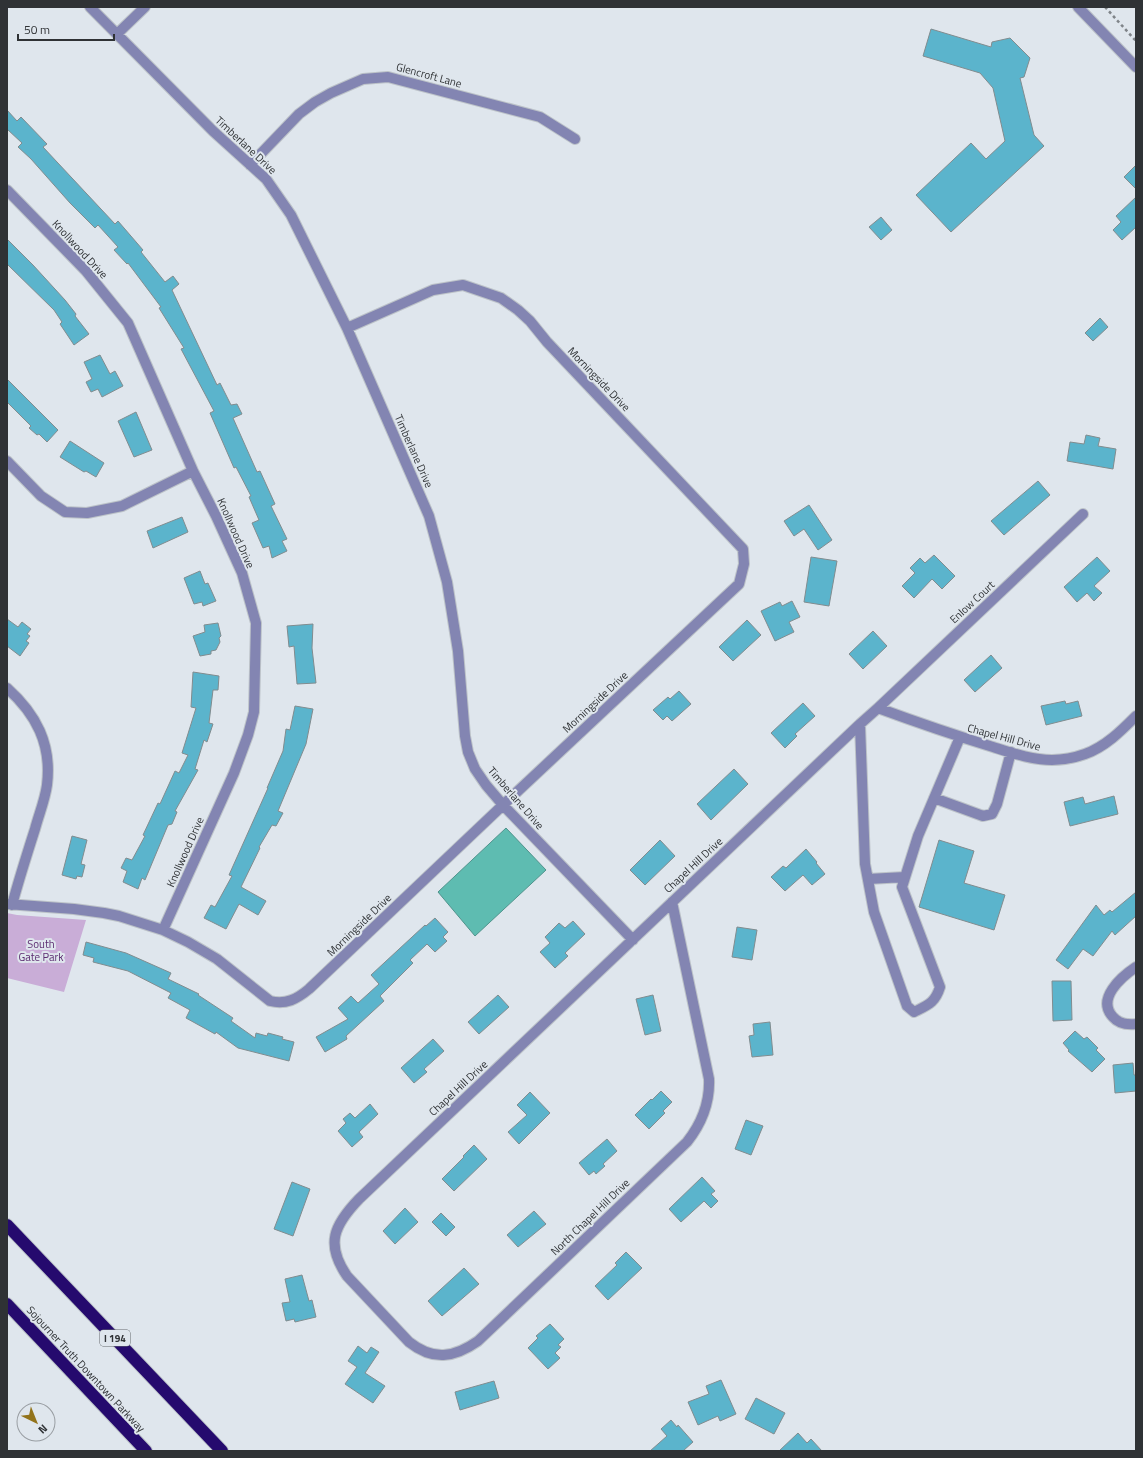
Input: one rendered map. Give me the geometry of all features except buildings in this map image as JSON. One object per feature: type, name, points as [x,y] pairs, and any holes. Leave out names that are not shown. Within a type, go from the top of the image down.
[{"type":"highway","name":"I 194","points":[[7,1225],[222,1451]]},
{"type":"highway","name":"Sojourner Truth Downtown Parkway","points":[[7,1304],[146,1451]]},
{"type":"street","name":"Timberlane Drive","points":[[90,7],[213,131],[266,179],[292,215],[347,328],[429,516],[446,582],[458,651],[465,736],[468,752],[475,769],[503,805],[633,940]]},
{"type":"street","points":[[117,34],[145,7]]},
{"type":"street","points":[[1078,7],[1136,67]]},
{"type":"street","name":"Glencroft Lane","points":[[250,164],[299,114],[315,102],[331,93],[362,80],[388,77],[540,117],[575,140]]},
{"type":"street","name":"Knollwood Drive","points":[[7,190],[86,271],[128,323],[193,472],[216,516],[242,573],[256,623],[254,712],[248,735],[234,773],[163,930]]},
{"type":"street","name":"Morningside Drive","points":[[9,904],[104,913],[119,916],[163,930],[188,942],[217,959],[270,1001],[276,1003],[290,1001],[297,998],[310,989],[503,805],[739,584],[744,564],[742,549],[546,342],[530,321],[502,298],[464,285],[434,290],[347,328]]},
{"type":"street","points":[[7,461],[40,496],[65,512],[87,513],[122,506],[193,472]]},
{"type":"street","name":"Enlow Court","points":[[878,708],[1083,514]]},
{"type":"street","points":[[7,688],[22,702],[34,719],[46,747],[48,766],[44,798],[9,904]]},
{"type":"street","name":"Chapel Hill Drive","points":[[334,1241],[343,1217],[359,1199],[878,708],[960,737],[1011,752],[1051,760],[1064,760],[1096,749],[1106,743],[1136,716]]},
{"type":"street","points":[[860,724],[865,864],[874,912],[907,1006],[914,1012],[928,1005],[937,997],[940,987],[902,887],[904,877],[934,798],[960,737]]},
{"type":"street","points":[[934,798],[983,816],[992,814],[997,804],[1011,752]]},
{"type":"street","points":[[868,879],[904,877]]},
{"type":"street","name":"North Chapel Hill Drive","points":[[334,1241],[336,1258],[347,1276],[409,1342],[418,1349],[427,1353],[448,1355],[458,1353],[478,1341],[687,1142],[705,1112],[710,1091],[709,1079],[672,902]]},
{"type":"street","points":[[1136,966],[1113,988],[1108,997],[1107,1006],[1110,1014],[1116,1021],[1124,1024],[1136,1024]]},
{"type":"path","points":[[1104,7],[1136,41]]},
{"type":"green space","name":"South Gate Park","points":[[7,913],[86,920],[64,992],[7,978]]},
{"type":"shaded area","points":[[506,828],[546,870],[475,936],[438,892]]}]
